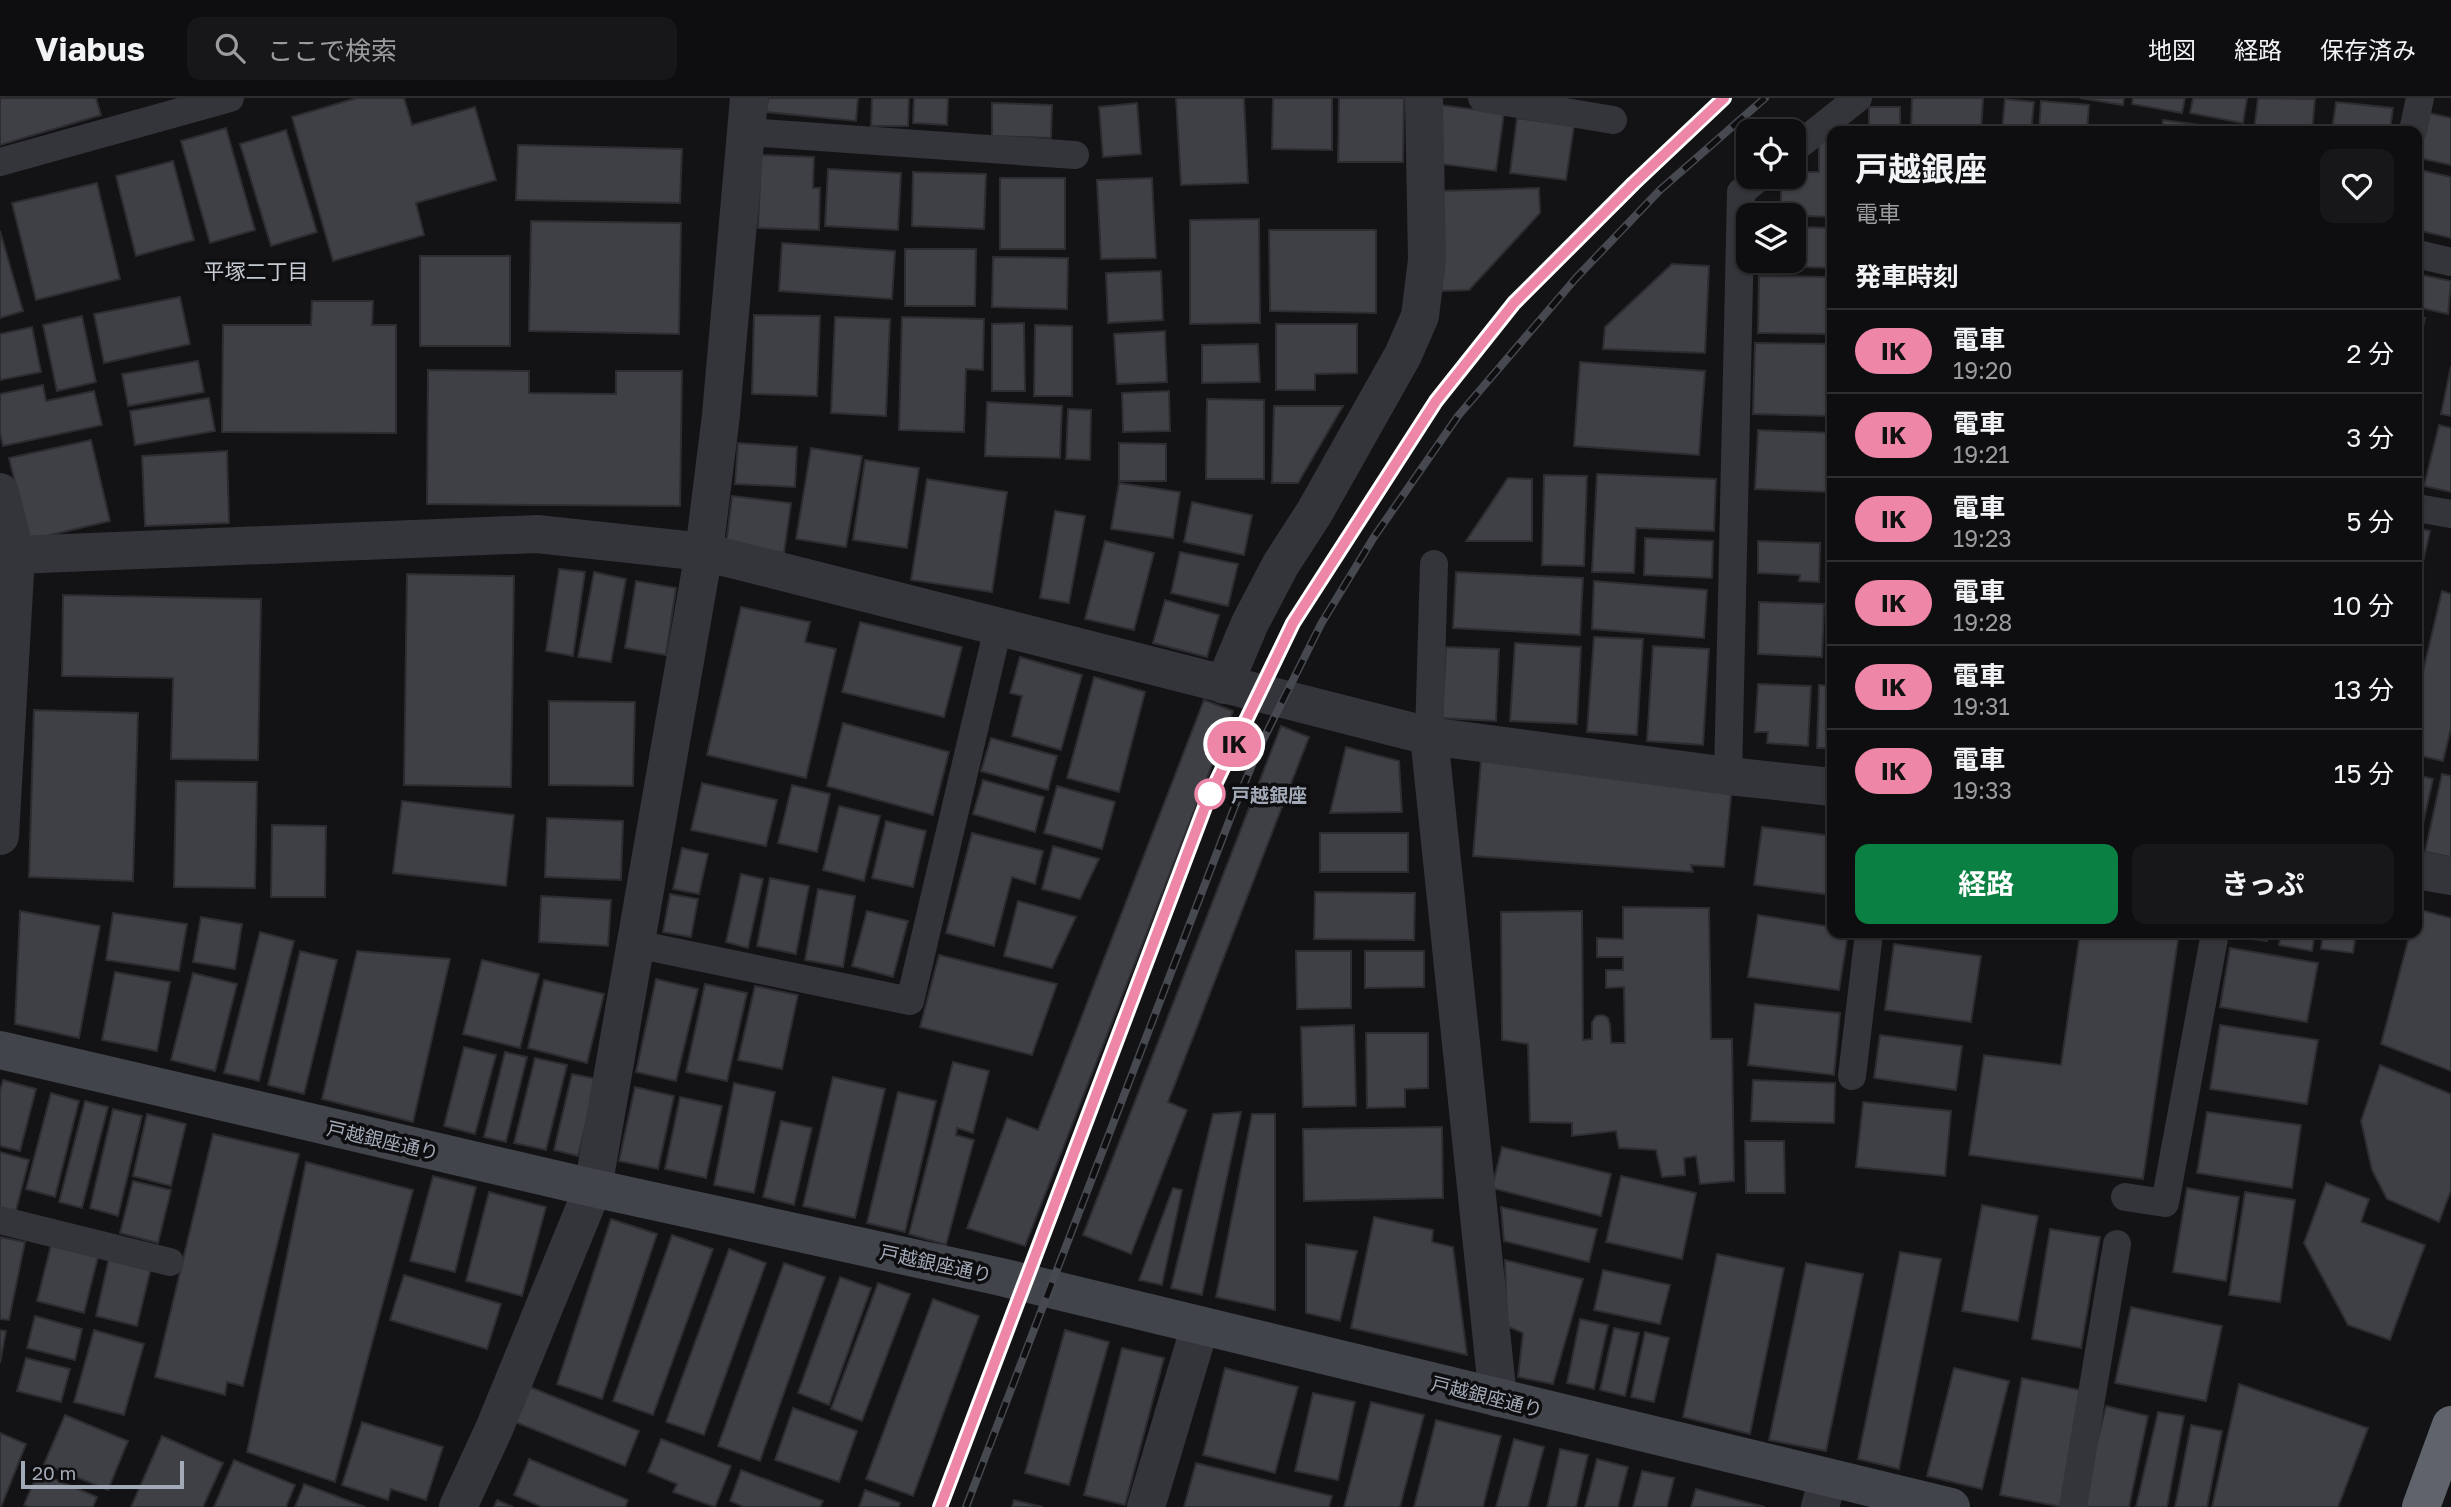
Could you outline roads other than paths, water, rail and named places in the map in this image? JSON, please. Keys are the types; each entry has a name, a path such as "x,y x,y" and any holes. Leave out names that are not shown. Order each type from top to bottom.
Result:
{"highway":[{"path":"2421,1507 2451,1425"}],"street":[{"path":"1224,685 1250,623 1280,564 1314,513 1403,355 1420,316 1427,260 1424,98"},
{"path":"458,1507 494,1429 593,1188 704,552 721,415 748,115"},
{"path":"0,492 16,555 0,836"},
{"path":"16,555 537,534 704,552 1429,736 1827,786"},
{"path":"1429,736 1498,1398"},
{"path":"2422,871 2451,876"},
{"name":"戸越銀座通り","path":"0,1050 593,1188 950,1265 1498,1398 1824,1492 1951,1507"},
{"path":"1146,1507 1200,1326"}],"lane":[{"path":"0,162 230,98"},
{"path":"1482,98 1613,120"},
{"path":"1806,139 1858,98"},
{"path":"2414,126 2420,98"},
{"path":"748,115 1075,155"},
{"path":"1728,776 1741,192 1745,189"},
{"path":"2422,255 2451,262"},
{"path":"2422,510 2451,514"},
{"path":"1429,736 1434,564"},
{"path":"636,944 910,1001 998,628"},
{"path":"1852,1076 1868,938"},
{"path":"2125,1198 2165,1203 2214,938"},
{"path":"0,1220 170,1262"},
{"path":"2073,1507 2117,1244"}],"railway":[{"path":"940,1507 1208,799 1293,623 1436,401 1514,303 1724,98"},
{"path":"966,1507 1233,811 1259,748 1321,624 1374,537 1458,416 1576,278 1660,190 1765,98"}],"train":[{"name":"IK","path":"940,1507 1208,799 1293,623 1436,401 1514,303 1724,98"}],"place":[{"name":"戸越銀座","path":"1210,794"}],"district":[{"name":"平塚二丁目","path":"256,271"}]}
